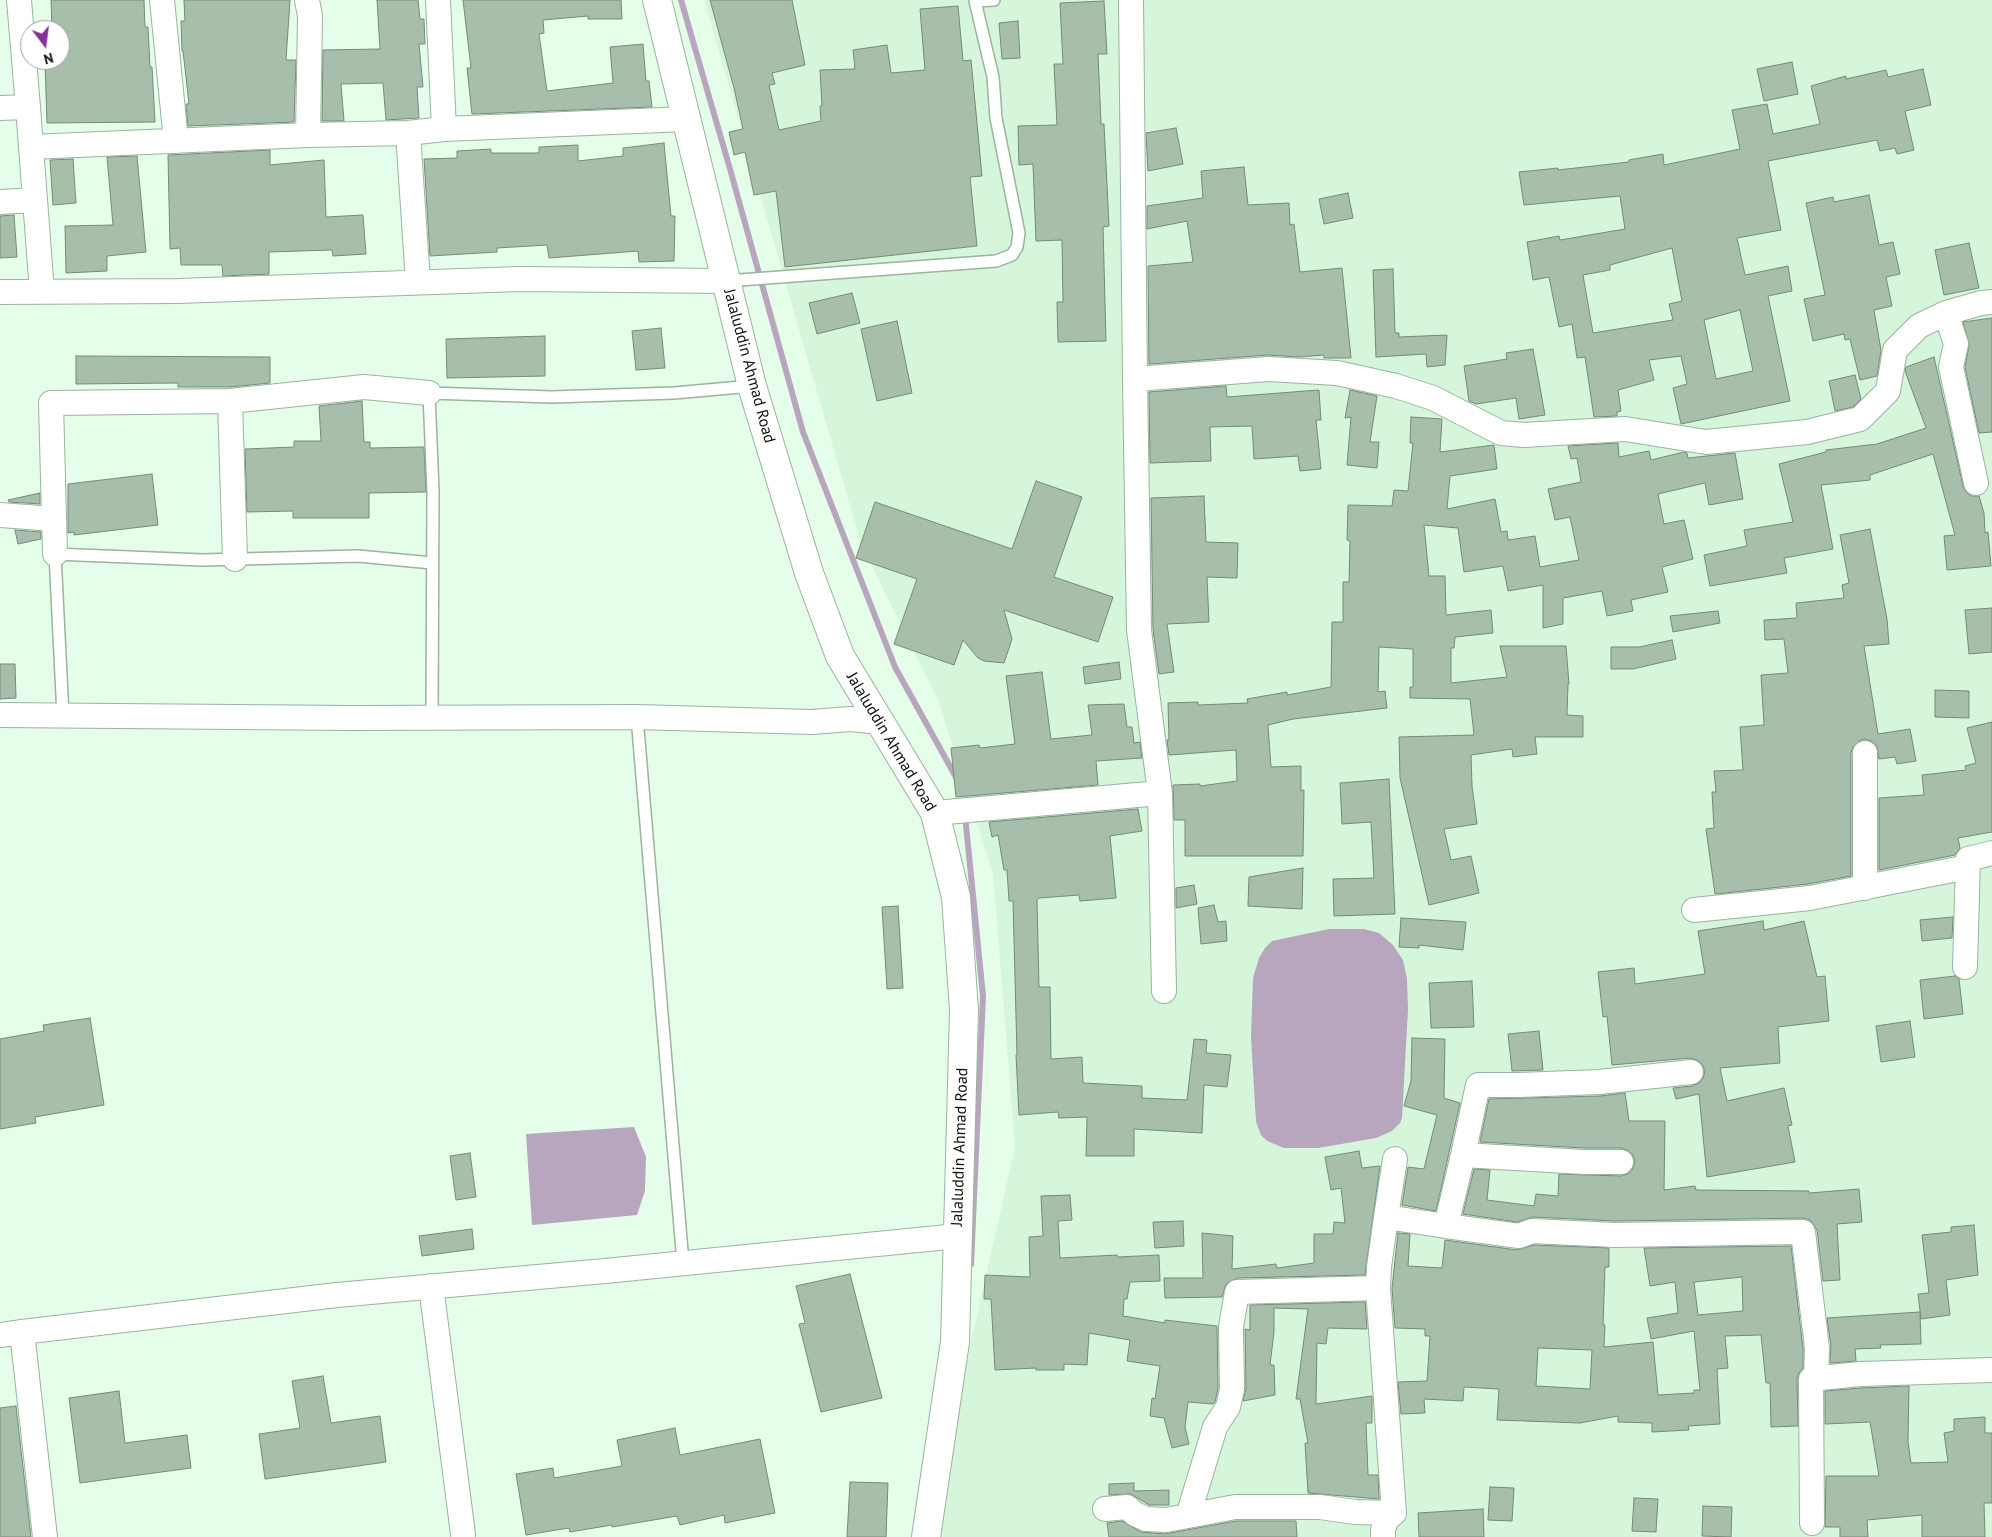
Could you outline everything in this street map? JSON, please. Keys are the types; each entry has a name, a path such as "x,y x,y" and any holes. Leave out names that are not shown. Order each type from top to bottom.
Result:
{"street":[{"path":"19,0 42,292"},
{"path":"162,0 176,141"},
{"path":"307,0 310,16 308,135"},
{"path":"438,0 444,128"},
{"name":"Jalaluddin Ahmad Road","path":"656,0 752,386 809,573 840,656 935,813 956,897 964,1010 955,1342 926,1537"},
{"path":"1131,0 1139,630 1160,793 1164,991"},
{"path":"0,108 28,107"},
{"path":"31,148 308,135 408,133 444,128 686,119"},
{"path":"408,133 418,282"},
{"path":"0,202 35,200"},
{"path":"0,292 178,291 519,279 726,280"},
{"path":"1135,379 1270,369 1337,374 1396,386 1433,398 1502,432 1524,435 1625,429 1706,442 1807,432 1860,419 1888,391 1895,350 1919,326 1946,313 1981,303 1992,302"},
{"path":"1946,313 1956,344 1950,367 1976,483"},
{"path":"55,554 51,403 230,401 364,387 429,393"},
{"path":"230,401 235,559"},
{"path":"0,515 54,519"},
{"path":"0,715 637,717 811,722 851,719 880,722"},
{"path":"1865,753 1865,888"},
{"path":"935,813 1160,793"},
{"path":"1965,968 1968,859 1992,853"},
{"path":"1694,910 1810,898 1968,867"},
{"path":"1446,1226 1478,1085 1519,1086 1599,1082 1691,1072"},
{"path":"1463,1155 1584,1162 1621,1162"},
{"path":"1394,1513 1378,1288 1379,1267 1395,1159"},
{"path":"1386,1217 1519,1236 1532,1231 1615,1235 1803,1232 1817,1348 1816,1379"},
{"path":"45,1537 11,1334 336,1295 958,1236"},
{"path":"431,1286 463,1534"},
{"path":"1188,1516 1215,1427 1228,1407 1232,1390 1231,1327 1237,1292 1378,1288"},
{"path":"1812,1524 1811,1379 1860,1374 1992,1370"},
{"path":"1105,1509 1127,1507 1135,1514 1146,1519 1166,1520 1235,1507 1320,1507 1355,1512 1394,1513"},
{"path":"1382,1537 1386,1520 1394,1513"}],"lane":[{"path":"726,280 996,261 1012,255 1017,247 1019,233 996,118 993,77 976,1 994,0"},
{"path":"432,717 433,491 429,393 552,397 674,393 752,386"},
{"path":"63,716 55,554 202,560 358,556 432,563"},
{"path":"637,717 684,1263"}],"shaded area":[{"path":"704,0 1992,0 1992,1537 927,1537 1015,1147 993,874 938,700 861,544"},
{"path":"1329,929 1364,929 1379,933 1393,945 1403,960 1407,978 1408,1010 1402,1118 1392,1131 1376,1138 1318,1148 1284,1148 1267,1141 1261,1135 1256,1122 1251,1037 1253,978 1259,958 1272,941"},
{"path":"634,1127 646,1157 645,1191 637,1215 532,1225 526,1134"}],"building":[{"path":"51,0 144,0 145,27 148,27 150,67 152,67 155,122 47,123 45,70 70,70 70,20 52,20"},
{"path":"184,0 290,0 286,60 296,60 294,122 188,126 186,104 189,104 182,51 181,21 185,21"},
{"path":"377,0 418,0 420,19 424,19 425,44 419,44 423,87 417,87 419,118 386,120 383,83 341,84 344,121 322,121 323,50 380,49"},
{"path":"463,0 621,0 622,19 588,19 588,16 543,20 544,33 539,34 547,91 613,83 610,47 643,44 646,81 649,81 652,107 472,114 467,68 471,68"},
{"path":"710,0 792,0 805,65 772,73 775,84 769,85 779,130 821,121 820,70 855,69 853,50 887,45 891,73 925,70 920,9 958,6 963,61 971,60 982,176 970,177 977,246 785,267 776,191 754,195 745,152 734,155 729,132 743,129"},
{"path":"1104,1 1107,54 1098,54 1101,124 1104,124 1109,226 1103,227 1106,341 1058,342 1057,302 1063,302 1062,240 1036,241 1033,164 1019,165 1018,126 1057,125 1054,64 1063,64 1060,3"},
{"path":"1018,21 1020,58 1002,59 999,23"},
{"path":"1792,62 1798,94 1764,101 1757,69"},
{"path":"1923,69 1931,105 1905,111 1914,150 1897,154 1895,148 1880,151 1877,140 1768,161 1781,230 1737,238 1745,275 1788,266 1792,291 1768,296 1790,401 1681,424 1673,388 1687,384 1681,356 1649,360 1654,380 1618,390 1621,411 1617,412 1617,416 1594,417 1585,357 1577,358 1572,324 1559,327 1549,277 1533,280 1527,242 1559,236 1560,240 1625,229 1620,196 1524,205 1519,172 1558,168 1558,170 1629,162 1629,160 1663,154 1664,165 1740,149 1732,110 1767,104 1773,134 1820,124 1811,86 1846,76 1846,79 1886,70 1888,77","holes":["1672,248 1682,301 1669,304 1673,320 1593,333 1583,275 1610,270 1610,265","1740,310 1753,371 1716,379 1704,320"]},
{"path":"1176,128 1183,164 1148,171 1146,133"},
{"path":"664,143 671,216 675,216 674,261 639,262 638,251 549,258 547,245 497,248 497,252 430,256 424,159 457,158 457,151 491,149 491,153 539,153 539,147 578,145 578,161 623,156 623,148"},
{"path":"270,150 270,165 324,160 326,217 363,215 366,254 333,256 332,250 269,252 269,274 223,276 222,265 181,265 180,248 170,249 168,155"},
{"path":"137,156 146,252 107,256 107,271 66,273 65,226 113,225 107,157"},
{"path":"73,159 76,203 53,205 50,160"},
{"path":"1244,167 1248,205 1289,203 1290,225 1294,224 1300,272 1342,268 1351,358 1324,358 1324,355 1299,357 1268,355 1149,364 1148,266 1193,262 1187,221 1147,229 1147,206 1203,198 1201,171"},
{"path":"1348,193 1353,218 1324,224 1319,199"},
{"path":"1869,195 1879,245 1893,242 1900,274 1886,277 1892,306 1874,310 1881,350 1877,376 1860,380 1850,339 1845,340 1844,334 1813,341 1804,299 1825,295 1806,203 1833,197 1834,202"},
{"path":"14,215 17,257 0,258 0,216"},
{"path":"1969,243 1979,288 1944,295 1935,250"},
{"path":"1393,269 1395,333 1399,333 1399,337 1447,335 1445,365 1427,367 1426,354 1376,357 1373,270"},
{"path":"852,293 860,323 817,334 809,303"},
{"path":"1992,318 1992,432 1979,433 1965,367 1969,346 1963,322"},
{"path":"897,321 912,393 877,401 861,329"},
{"path":"661,328 665,368 636,370 632,331"},
{"path":"545,336 545,376 447,378 446,339"},
{"path":"1533,349 1545,415 1519,419 1516,398 1476,404 1469,401 1464,366 1507,359 1506,353"},
{"path":"76,356 270,357 270,383 230,387 178,387 178,383 76,384"},
{"path":"1934,357 1963,486 1971,496 1979,496 1984,513 1985,533 1988,532 1991,566 1947,570 1944,536 1955,535 1933,454 1870,475 1870,480 1821,485 1833,549 1784,558 1787,573 1710,586 1704,555 1747,546 1744,530 1793,522 1779,464 1826,452 1826,450 1877,444 1926,428 1905,371 1906,367"},
{"path":"1855,375 1861,399 1853,407 1835,411 1829,381"},
{"path":"1226,386 1227,397 1319,390 1321,420 1316,420 1321,469 1300,471 1298,456 1254,459 1252,426 1210,427 1211,461 1150,463 1149,392"},
{"path":"1350,390 1377,396 1370,442 1379,442 1377,468 1347,465 1351,417 1345,418"},
{"path":"362,401 364,442 370,442 370,448 424,447 426,492 369,493 369,518 293,518 293,511 247,512 245,449 294,447 294,441 321,441 319,406"},
{"path":"1411,417 1442,419 1440,452 1494,445 1497,469 1450,476 1447,509 1495,499 1501,532 1507,531 1508,540 1535,536 1540,567 1579,560 1570,517 1555,520 1548,489 1581,482 1577,458 1571,459 1568,446 1618,443 1619,457 1649,451 1651,460 1684,452 1687,453 1688,458 1735,453 1743,499 1709,505 1705,483 1658,494 1664,524 1684,520 1693,559 1662,567 1668,592 1631,600 1633,611 1607,616 1602,591 1563,598 1563,624 1543,628 1543,585 1508,591 1503,566 1464,572 1458,528 1424,525 1429,576 1445,576 1446,615 1491,610 1493,633 1455,637 1454,648 1451,648 1451,683 1507,677 1500,646 1566,646 1569,684 1567,715 1583,716 1583,737 1535,737 1537,754 1513,757 1512,749 1471,755 1472,786 1477,824 1444,829 1451,860 1471,856 1479,893 1429,905 1400,778 1399,737 1474,735 1470,699 1410,698 1410,687 1413,687 1413,649 1379,647 1378,692 1385,691 1387,708 1293,719 1268,725 1271,767 1301,766 1301,791 1304,790 1303,856 1185,856 1185,820 1174,820 1173,785 1200,784 1200,786 1237,781 1236,750 1169,755 1167,740 1169,740 1168,703 1198,702 1198,705 1248,703 1247,699 1287,692 1287,695 1331,687 1332,622 1343,622 1343,582 1349,582 1350,541 1347,540 1348,505 1392,506 1394,490 1408,491 1413,443 1410,443"},
{"path":"152,474 158,525 74,535 74,532 68,533 68,484"},
{"path":"1036,481 1082,497 1054,577 1113,597 1098,642 1004,610 1012,639 1004,663 984,661 978,658 963,640 954,665 894,644 917,579 856,558 875,502 1012,549"},
{"path":"40,493 40,504 9,502 8,500"},
{"path":"1204,496 1206,542 1238,543 1237,578 1207,577 1209,622 1167,624 1174,672 1159,674 1153,629 1151,498"},
{"path":"1870,529 1887,619 1889,644 1864,646 1878,734 1910,729 1916,761 1897,764 1895,757 1879,759 1877,746 1865,739 1859,741 1853,747 1851,753 1851,876 1808,884 1715,894 1706,829 1714,828 1712,792 1716,792 1714,771 1743,770 1740,727 1764,725 1761,675 1788,673 1784,639 1765,640 1764,620 1797,618 1796,603 1844,598 1842,585 1849,583 1840,535"},
{"path":"15,530 41,532 41,539 18,544"},
{"path":"1992,608 1992,652 1969,654 1965,610"},
{"path":"1718,611 1720,623 1673,632 1670,616"},
{"path":"1672,640 1676,659 1633,669 1611,669 1611,647 1639,647"},
{"path":"1119,662 1121,679 1085,684 1083,667"},
{"path":"0,664 15,664 16,698 0,699"},
{"path":"1042,672 1051,739 1092,735 1088,705 1124,704 1127,727 1132,727 1134,743 1140,742 1142,758 1096,761 1098,785 956,797 951,748 979,745 980,748 1015,744 1006,676"},
{"path":"1935,690 1969,691 1969,718 1935,717"},
{"path":"1992,722 1992,832 1958,838 1960,848 1955,855 1879,870 1879,798 1924,795 1922,775 1966,770 1965,766 1976,763 1967,728"},
{"path":"1389,779 1395,914 1334,916 1333,879 1374,878 1371,822 1342,824 1340,783"},
{"path":"1138,809 1142,831 1110,836 1116,898 1080,901 1079,895 1039,898 1037,900 1039,987 1050,987 1051,1059 1082,1057 1083,1083 1142,1086 1142,1098 1187,1100 1194,1039 1207,1040 1206,1053 1231,1055 1227,1087 1204,1085 1202,1133 1134,1129 1134,1156 1086,1156 1087,1117 1059,1118 1058,1112 1019,1115 1013,901 1009,901 1007,870 1004,870 998,835 992,837 989,822"},
{"path":"1303,868 1302,909 1248,906 1249,877"},
{"path":"1194,885 1197,904 1176,908 1176,888"},
{"path":"1214,905 1218,922 1226,921 1227,941 1201,944 1198,908"},
{"path":"898,906 903,988 887,989 882,907"},
{"path":"1953,917 1952,938 1922,941 1920,920"},
{"path":"1401,918 1466,922 1463,950 1419,945 1419,948 1399,947"},
{"path":"1763,921 1764,930 1804,921 1817,977 1825,976 1829,1021 1778,1027 1780,1063 1720,1068 1727,1101 1784,1088 1792,1125 1788,1126 1795,1162 1707,1177 1699,1094 1676,1099 1673,1088 1692,1086 1699,1083 1705,1071 1702,1064 1690,1058 1612,1065 1607,1016 1603,1017 1598,972 1634,968 1635,984 1705,974 1698,931"},
{"path":"1955,976 1959,979 1963,1014 1924,1019 1920,980"},
{"path":"1472,981 1474,1027 1431,1028 1429,983"},
{"path":"90,1018 104,1105 35,1117 36,1123 0,1129 0,1039 44,1031 43,1025"},
{"path":"1910,1021 1915,1057 1881,1062 1876,1026"},
{"path":"1539,1031 1543,1070 1512,1071 1508,1034"},
{"path":"1412,1038 1445,1039 1444,1098 1460,1103 1436,1211 1402,1205 1408,1167 1424,1169 1437,1115 1404,1106 1411,1081"},
{"path":"1625,1093 1629,1121 1665,1121 1664,1190 1695,1186 1696,1190 1809,1191 1809,1193 1859,1189 1862,1222 1837,1224 1840,1280 1823,1281 1817,1230 1810,1220 1803,1218 1615,1221 1533,1217 1517,1222 1463,1214 1474,1169 1490,1170 1487,1200 1534,1206 1536,1194 1558,1196 1559,1174 1621,1176 1628,1174 1635,1162 1633,1155 1621,1148 1584,1148 1480,1142 1489,1099 1600,1096"},
{"path":"1359,1151 1362,1168 1380,1166 1365,1275 1237,1278 1226,1284 1222,1297 1165,1298 1164,1278 1203,1278 1202,1233 1233,1236 1232,1269 1276,1264 1277,1268 1314,1263 1314,1234 1333,1234 1334,1222 1345,1223 1341,1188 1331,1190 1325,1157"},
{"path":"470,1153 476,1197 456,1200 450,1156"},
{"path":"1070,1195 1072,1220 1058,1221 1060,1258 1159,1255 1160,1281 1130,1282 1127,1299 1124,1299 1123,1316 1165,1323 1165,1320 1217,1326 1218,1388 1215,1402 1213,1404 1188,1402 1185,1427 1189,1444 1172,1448 1164,1418 1150,1416 1152,1398 1155,1399 1160,1366 1127,1361 1130,1340 1089,1333 1087,1365 1064,1364 1064,1370 1036,1370 1036,1368 995,1370 991,1299 984,1299 985,1275 1030,1277 1029,1237 1043,1236 1041,1196"},
{"path":"1183,1221 1184,1246 1155,1248 1153,1222"},
{"path":"1974,1225 1978,1275 1946,1280 1950,1315 1921,1319 1918,1294 1929,1293 1922,1235 1951,1232 1951,1227"},
{"path":"472,1229 474,1249 422,1256 419,1236"},
{"path":"1398,1233 1410,1234 1408,1266 1442,1268 1445,1240 1517,1250 1534,1245 1609,1248 1609,1267 1605,1267 1604,1347 1653,1342 1658,1395 1694,1393 1694,1390 1700,1390 1694,1331 1651,1339 1647,1318 1678,1313 1675,1282 1650,1286 1644,1248 1791,1246 1803,1349 1803,1368 1797,1379 1798,1426 1771,1427 1770,1383 1766,1383 1761,1335 1725,1336 1728,1368 1717,1369 1720,1424 1688,1426 1689,1430 1652,1432 1652,1423 1618,1422 1618,1416 1580,1423 1497,1420 1499,1389 1464,1387 1463,1401 1424,1399 1425,1413 1401,1414 1398,1382 1427,1381 1430,1336 1425,1336 1425,1329 1395,1328 1392,1288","holes":["1742,1277 1743,1311 1698,1315 1694,1282","1538,1348 1592,1350 1590,1389 1536,1386"]},
{"path":"850,1274 882,1398 821,1412 799,1324 805,1323 796,1286"},
{"path":"1365,1302 1367,1329 1328,1328 1326,1344 1317,1343 1316,1404 1372,1396 1372,1423 1366,1423 1368,1475 1378,1475 1379,1499 1308,1493 1305,1443 1308,1443 1300,1399 1296,1399 1308,1309 1274,1308 1274,1332 1270,1365 1274,1365 1275,1395 1243,1401 1246,1389 1245,1329 1250,1330 1250,1305"},
{"path":"1920,1312 1921,1344 1880,1345 1881,1348 1855,1349 1856,1361 1830,1363 1831,1346 1827,1318"},
{"path":"323,1376 331,1423 380,1416 386,1462 265,1479 259,1434 300,1428 292,1381"},
{"path":"1909,1386 1908,1442 1911,1463 1948,1462 1944,1433 1954,1431 1954,1419 1985,1417 1985,1433 1992,1433 1992,1503 1984,1503 1985,1537 1922,1537 1922,1515 1867,1520 1868,1537 1840,1537 1840,1527 1825,1527 1826,1476 1879,1476 1870,1422 1825,1424 1825,1391"},
{"path":"119,1391 125,1443 187,1435 191,1468 80,1483 69,1398"},
{"path":"16,1406 31,1537 0,1537 0,1408"},
{"path":"675,1428 680,1455 760,1439 775,1513 725,1523 724,1515 680,1525 677,1516 612,1527 612,1525 570,1532 569,1528 526,1535 516,1474 553,1468 554,1478 622,1466 617,1440"},
{"path":"850,1482 888,1483 886,1537 847,1537"},
{"path":"1134,1483 1134,1491 1169,1490 1169,1505 1149,1505 1131,1494 1109,1495 1109,1484"},
{"path":"1490,1487 1514,1488 1512,1521 1488,1520"},
{"path":"1634,1498 1658,1499 1656,1532 1632,1531"},
{"path":"1703,1506 1732,1507 1731,1537 1702,1536"},
{"path":"1483,1509 1484,1537 1419,1537 1418,1513"},
{"path":"1122,1521 1141,1532 1165,1534 1236,1521 1296,1521 1297,1537 1109,1537 1107,1523"}],"waterway":[{"path":"681,0 803,432 895,667 957,779"},
{"path":"965,815 983,996 971,1264"}]}
